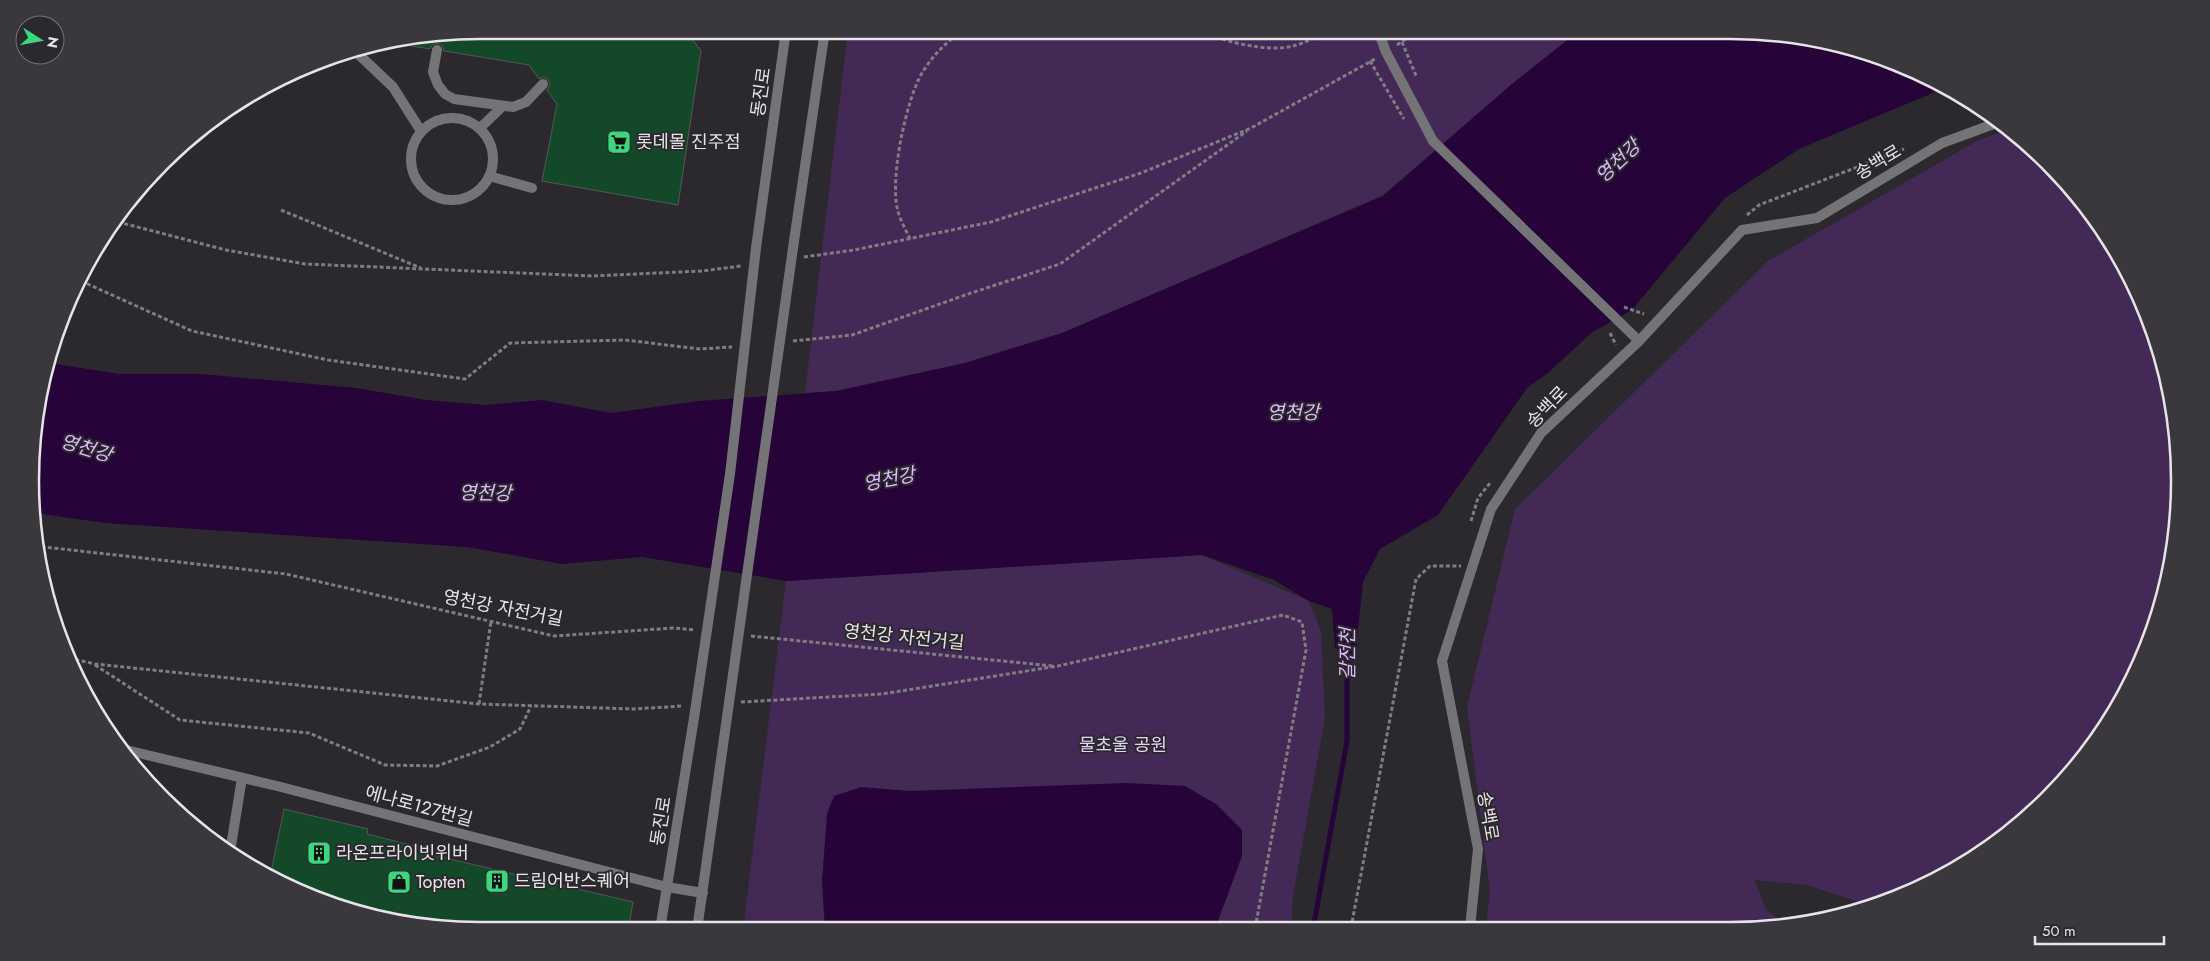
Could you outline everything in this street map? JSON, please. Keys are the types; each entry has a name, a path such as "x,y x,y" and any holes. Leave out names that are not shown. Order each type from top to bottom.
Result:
{"street":[{"name":"동진로","path":"661,922 730,474 756,248 785,39"},
{"path":"698,922 824,39"},
{"path":"1381,39 1386,52 1432,141 1639,341"},
{"path":"437,50 433,72 438,85 445,94 454,99 513,107 526,102 543,84"},
{"path":"360,56 393,87 421,131"},
{"path":"480,128 503,106"},
{"path":"444,118 457,118 469,121 480,128 488,138 493,151 493,164 489,176 482,187 471,196 457,200 443,199 430,194 420,184 413,171 411,157 414,143 421,131 432,123 444,118"},
{"name":"송백로","path":"1471,922 1478,849 1442,661 1471,566 1491,510 1542,433 1639,341 1742,230 1817,218 1942,143 1991,125"},
{"path":"489,176 532,188"},
{"name":"에나로127번길","path":"132,751 666,887 703,893"},
{"path":"231,845 242,778"}],"path":[{"path":"910,239 897,210 895,172 901,138 921,74 946,42 950,39"},
{"path":"1219,39 1256,46 1292,46 1309,39"},
{"path":"1370,62 1405,120"},
{"path":"785,342 852,336 971,292 1060,264 1251,128"},
{"path":"1744,217 1760,205 1906,148"},
{"path":"281,210 423,269"},
{"path":"85,283 192,331 328,360 465,379 510,343 625,340 700,350 738,346"},
{"name":"영천강 자전거길","path":"44,547 286,574 554,636 674,628 704,631"},
{"path":"1351,922 1416,579 1430,566 1471,566"},
{"path":"733,703 882,694 1058,666 1283,614 1302,622 1306,650 1256,922"},
{"path":"479,704 492,621"},
{"name":"영천강 자전거길","path":"743,635 1058,666"},
{"path":"76,660 95,664 479,704 634,709 684,706"},
{"path":"95,664 180,720 309,733 385,766 437,766 490,747 520,729 531,706"}],"green space":[{"path":"847,39 1569,39 1512,84 1383,195 1062,333 965,363 836,391 805,393"},
{"path":"2001,132 2021,148 2062,189 2097,235 2126,285 2138,311 2163,394 2170,452 2171,480 2170,509 2163,567 2138,650 2126,676 2097,726 2062,772 2021,813 1998,831 1975,848 1925,877 1871,899 1859,902 1807,885 1755,880 1766,910 1778,919 1730,922 1487,922 1490,892 1467,707 1515,509 1768,261 1977,141"},
{"name":"물초울 공원","path":"1202,555 1309,601 1321,631 1325,718 1293,896 1291,922 744,922 786,581"}],"water":[{"name":"영천강","path":"1569,39 1730,39 1787,43 1816,47 1844,54 1899,72 1937,91 1799,149 1725,198 1632,310 1591,333 1548,373 1527,388 1438,515 1380,549 1363,582 1355,657 1335,648 1332,609 1309,601 1274,580 1202,555 786,581 642,557 562,564 467,547 105,523 40,514 40,452 47,394 55,364 119,374 201,374 356,388 426,400 485,405 542,400 611,413 699,401 836,391 965,363 1062,333 1383,196 1512,84"},
{"path":"1127,783 1185,786 1216,804 1242,830 1242,856 1218,922 825,922 822,881 827,814 834,796 861,787 910,791"}],"building":[{"name":"롯데몰 진주점","path":"480,39 692,39 701,51 678,205 542,181 557,104 547,90 550,85 548,79 544,77 539,79 529,65 444,51 442,45 438,43 432,45 430,49 407,45"},
{"path":"284,809 368,829 367,834 438,852 437,856 633,902 630,922 452,921 394,914 366,907 311,889 272,869"}],"waterway":[{"name":"갈전천","path":"1314,922 1347,741 1347,647"}],"place":[{"name":"롯데몰 진주점","path":"619,142"},
{"name":"라온프라이빗위버","path":"319,853"},
{"name":"드림어반스퀘어","path":"497,881"},
{"name":"Topten","path":"399,882"}]}
